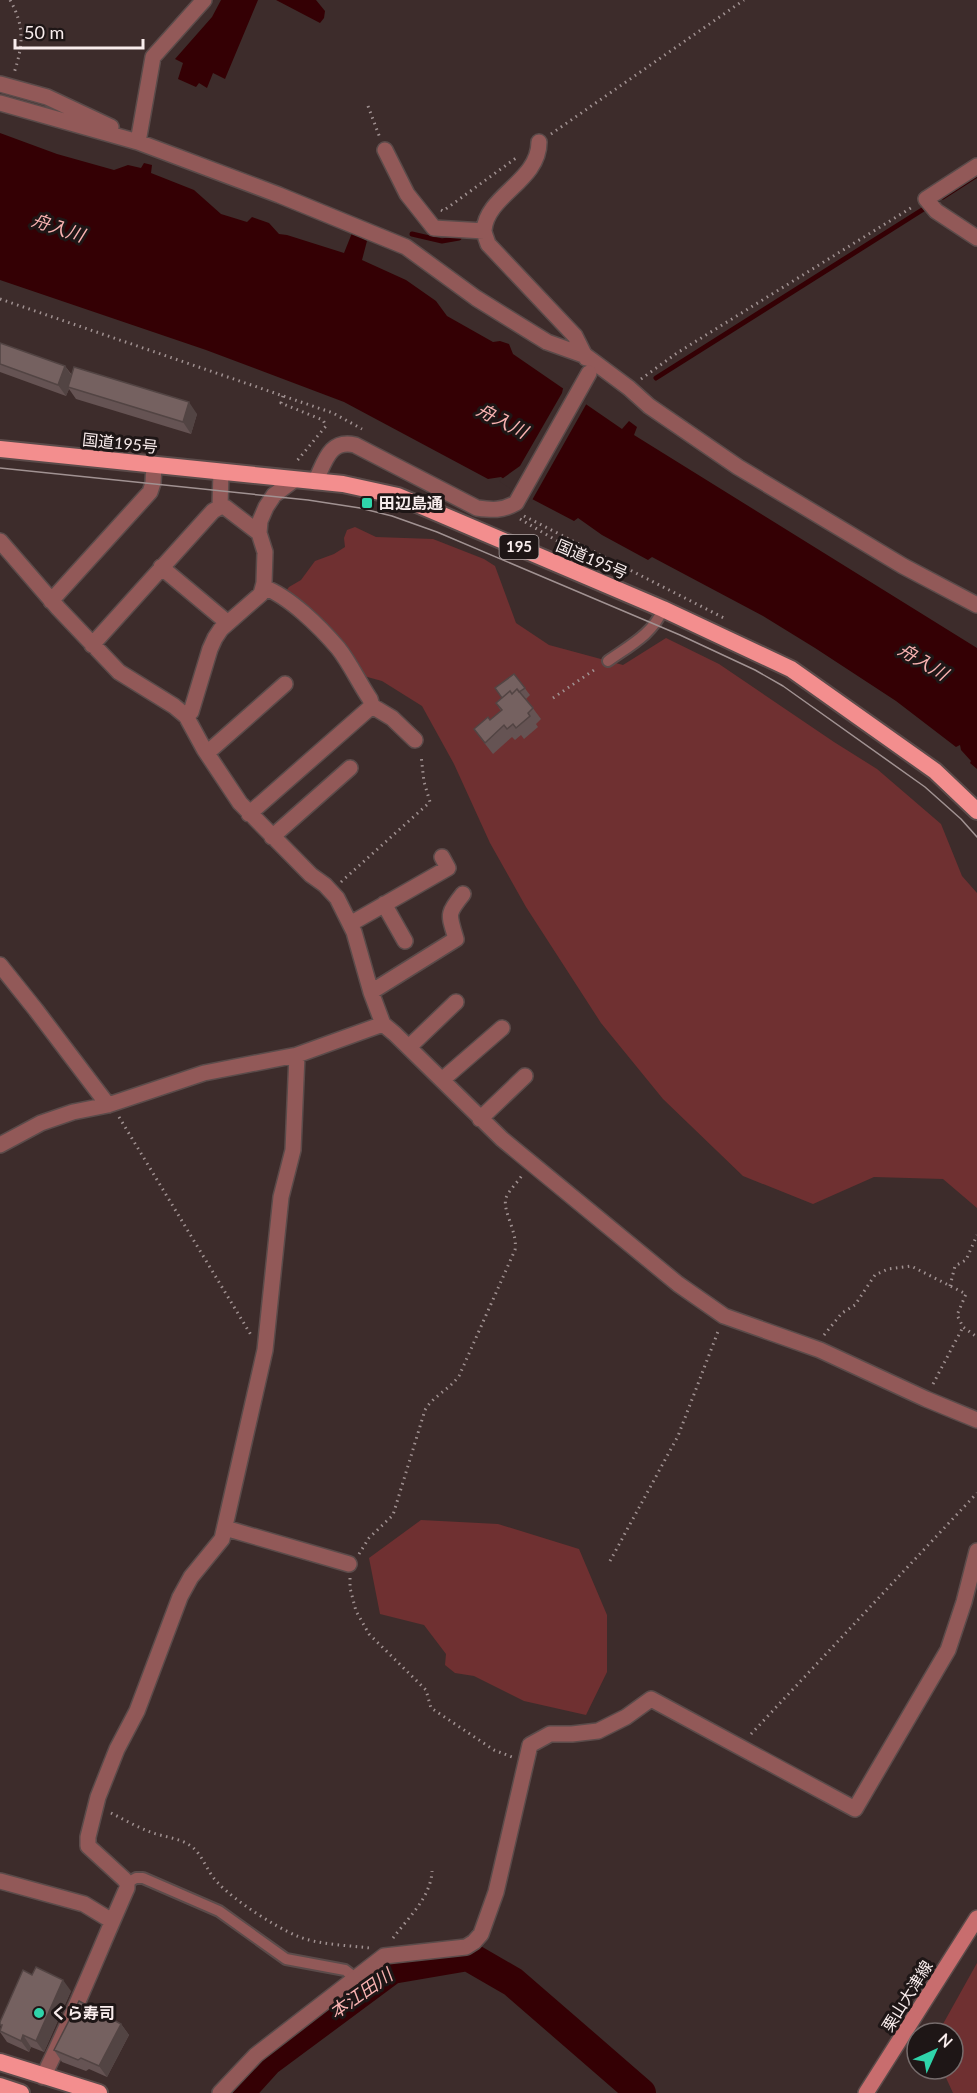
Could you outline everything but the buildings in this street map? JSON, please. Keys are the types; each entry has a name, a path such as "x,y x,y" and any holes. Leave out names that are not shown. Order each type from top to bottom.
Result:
{"highway":[{"name":"国道195号","path":"0,449 221,472 292,475 315,482 355,485 398,496 663,609 791,669 935,771 977,810"},
{"path":"0,2062 99,2093"},
{"path":"0,2086 21,2093"}],"main road":[{"name":"栗山大津線","path":"866,2093 977,1918"}],"street":[{"path":"138,142 153,57 204,0"},
{"path":"5,85 47,97 98,120 138,142"},
{"path":"0,104 138,142 279,195 406,247 476,298 547,342 586,356 649,406 738,467 903,566 977,605"},
{"path":"315,482 331,450 344,443 355,445 477,508 499,510 516,503 589,373 586,356 575,336 488,244 484,231 491,211 526,174 539,155 538,142"},
{"path":"385,150 407,194 434,228 484,231"},
{"path":"977,166 926,199 936,211 977,238"},
{"path":"51,601 150,492 154,465"},
{"path":"220,507 221,472"},
{"path":"186,716 192,712 210,649 221,629 257,599 263,587 265,552 259,533 260,521 274,495 292,475"},
{"path":"92,645 213,511 225,507 259,533"},
{"path":"0,542 51,601 119,672 186,716 207,753 249,814 311,875 331,891 345,910 383,1024 480,1119 678,1284 724,1316 813,1348 926,1400 977,1420"},
{"path":"161,567 228,623"},
{"path":"263,587 301,610 338,649 370,699 372,706 392,718 415,740"},
{"path":"207,753 285,684"},
{"path":"249,814 372,706"},
{"path":"272,837 350,768"},
{"path":"350,924 448,868 442,857"},
{"path":"371,992 456,939 449,914 463,894"},
{"path":"384,904 405,941"},
{"path":"0,965 108,1105"},
{"path":"409,1047 456,1002"},
{"path":"0,1144 41,1123 74,1112 108,1105 204,1073 297,1055 383,1024"},
{"path":"442,1080 502,1028"},
{"path":"43,2077 66,2031 128,1888 127,1883 88,1846 96,1805 117,1749 137,1711 180,1597 191,1576 222,1539 225,1528 265,1348 281,1197 292,1150 297,1055"},
{"path":"480,1119 525,1076"},
{"path":"225,1528 349,1564"},
{"path":"220,2093 256,2055 384,1956 466,1947 474,1942 481,1934 496,1892 530,1745 550,1734 598,1731 626,1717 651,1699 855,1809 948,1650 964,1602 977,1551"},
{"path":"0,1881 84,1904 112,1921"}],"lane":[{"path":"608,661 640,639 655,625 663,609"},
{"path":"127,1883 136,1878 143,1878 219,1911 286,1959 345,1970 357,1978"}],"path":[{"path":"5,85 20,56 22,30 10,0"},
{"path":"434,207 443,211 538,142 744,0"},
{"path":"368,106 385,150"},
{"path":"628,388 677,353 926,199"},
{"path":"0,299 333,413 364,430"},
{"path":"283,396 281,403 323,420 326,426 292,475"},
{"path":"553,698 608,661"},
{"path":"331,891 430,802 424,782 420,751 415,740"},
{"path":"108,1105 120,1119 244,1324 258,1344 265,1348"},
{"path":"526,1763 494,1750 431,1708 426,1690 369,1634 360,1619 350,1588 349,1564 369,1538 393,1515 424,1410 429,1403 452,1387 467,1360 515,1250 515,1233 507,1213 506,1198 530,1163"},
{"path":"950,1286 955,1266 966,1260 977,1235"},
{"path":"813,1348 842,1313 855,1305 875,1275 888,1269 911,1266 966,1294 957,1315 963,1327 977,1337"},
{"path":"610,1561 678,1436 724,1316"},
{"path":"926,1400 963,1327"},
{"path":"739,1747 977,1493"},
{"path":"96,1805 148,1831 190,1845 217,1882 226,1890 259,1914 298,1936 317,1941 371,1948 384,1956 390,1942 424,1897 431,1884 432,1871"}],"shaded area":[{"path":"355,527 376,537 433,539 484,559 495,566 516,623 549,645 623,665 666,638 719,664 877,769 941,824 962,876 977,893 977,1208 943,1179 874,1177 813,1204 743,1176 663,1099 601,1023 526,907 490,843 454,764 422,706 382,681 360,675 286,591 301,580 315,561 345,547 344,538 347,530"},
{"path":"421,1520 498,1524 579,1549 607,1615 607,1672 586,1715 524,1701 474,1676 455,1673 445,1665 446,1654 424,1625 380,1614 369,1558"},
{"path":"977,1963 977,2093 953,2093 948,2081 965,2081 965,2021 945,2021"}],"water":[{"path":"221,0 258,0 225,79 213,73 207,88 199,83 196,87 178,79 183,63 175,59 212,17"},
{"path":"276,0 316,0 325,11 324,18 320,23"},
{"name":"舟入川","path":"0,133 57,154 114,170 128,165 141,168 144,163 152,165 151,173 194,190 221,214 247,222 252,217 269,223 279,234 344,253 352,233 367,241 362,260 406,280 436,301 447,316 493,342 500,341 509,344 513,354 622,429 629,421 637,427 634,435 977,648 977,769 970,763 971,761 961,750 960,745 956,747 896,701 763,616 652,557 648,560 602,535 578,518 574,521 532,499 501,477 488,479 344,402 206,350 0,280"}],"pier":[{"path":"564,384 588,401 531,502 499,481 520,466 562,393"}],"waterway":[{"path":"943,197 977,175"},
{"path":"656,378 930,205"},
{"path":"412,234 442,241 459,238"},
{"name":"本江田川","path":"239,2093 268,2061 392,1969 468,1956 513,1982 641,2093"}],"tram line":[{"path":"0,468 308,500 360,508 392,516 437,532 680,635 755,670 783,686 925,787 961,819 977,837"}],"place":[{"name":"田辺島通","path":"367,503"},
{"name":"くら寿司","path":"39,2013"}]}
